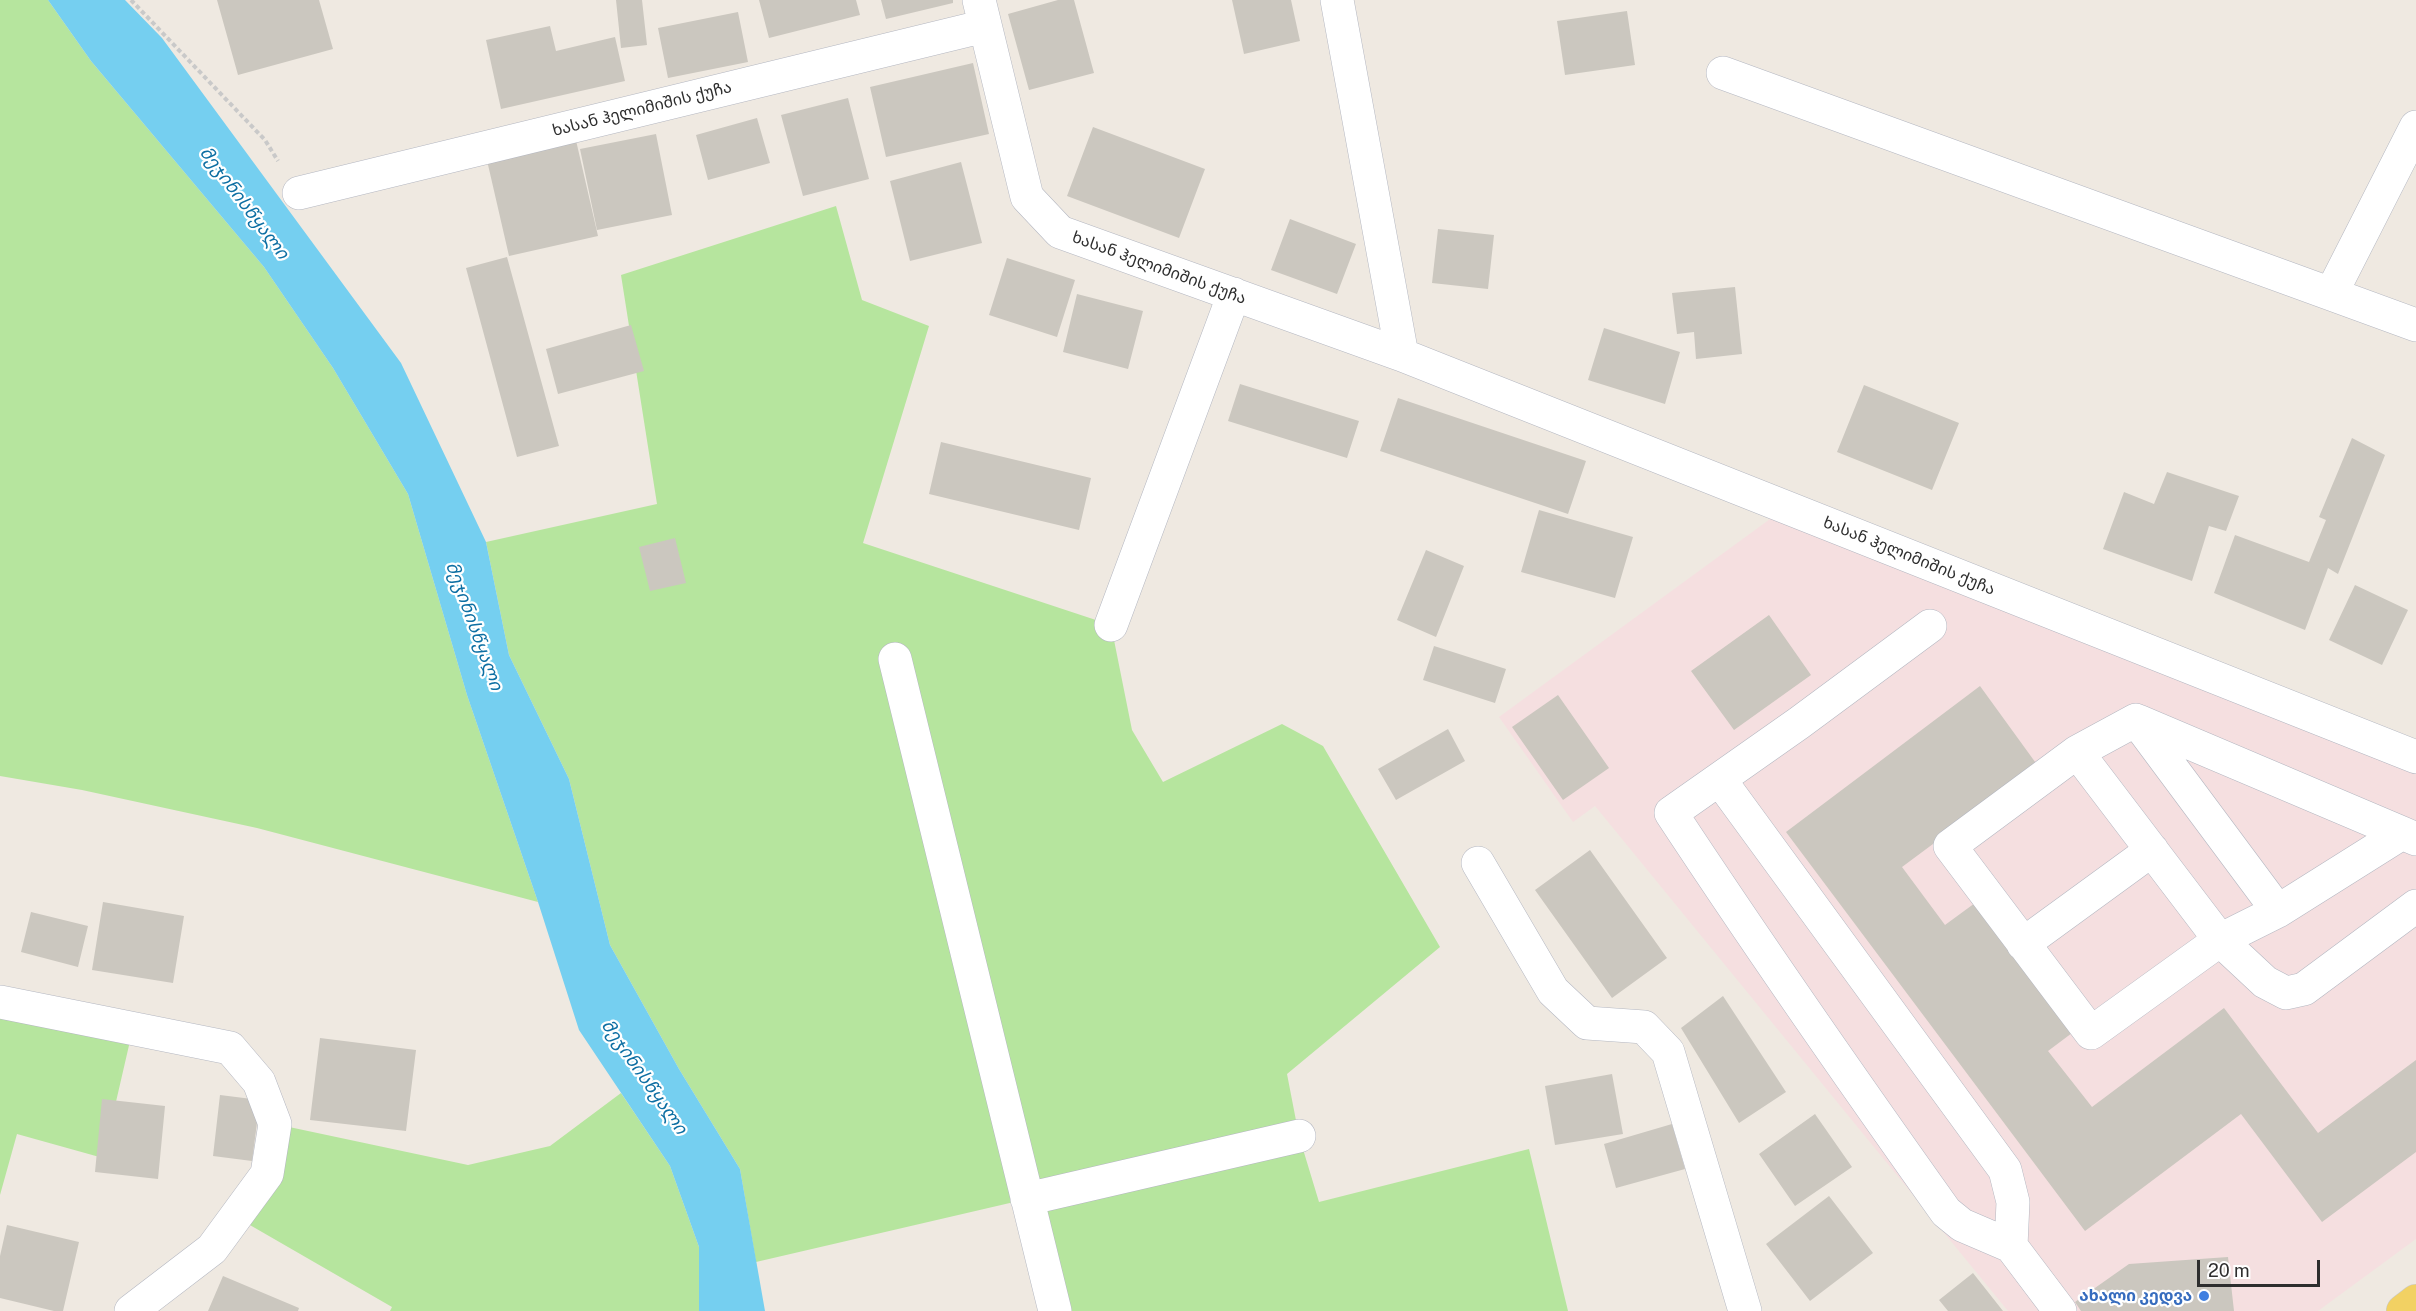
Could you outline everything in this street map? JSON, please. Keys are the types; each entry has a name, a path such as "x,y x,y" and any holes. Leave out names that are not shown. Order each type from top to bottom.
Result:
{"main road":[{"path":"2403,1311 2416,1301"}],"street":[{"path":"1336,0 1402,355"},
{"name":"ხასან ჰელიმიშის ქუჩა","path":"299,193 982,13 1027,197 1060,232 1402,355 2416,757"},
{"path":"1723,73 2416,325"},
{"path":"2331,294 2416,127"},
{"path":"1111,625 1234,294"},
{"path":"1930,626 1720,780 1671,813 1805,1013 1946,1212 1962,1225 2011,1246 2060,1311"},
{"path":"895,659 1055,1311"},
{"path":"2136,720 2077,752 1950,846 2091,1034 2220,940 2278,911 2409,836"},
{"path":"2136,720 2409,836"},
{"path":"2136,720 2278,911"},
{"path":"2077,752 2220,940 2265,982 2286,993 2304,989 2416,906"},
{"path":"1720,780 2005,1170 2013,1202 2011,1246"},
{"path":"2023,944 2152,850"},
{"path":"1478,863 1553,991 1587,1023 1644,1027 1668,1052 1745,1311"},
{"path":"0,1002 230,1047 259,1082 275,1124 267,1174 212,1249 131,1311"},
{"path":"1028,1199 1299,1136"}],"path":[{"path":"131,0 265,140 299,193"}],"shaded area":[{"path":"1781,511 2416,764 2416,1239 2318,1311 2008,1311 1595,806 1573,822 1499,717"}],"green space":[{"path":"0,0 48,0 91,61 264,267 333,368 408,494 467,695 538,902 257,828 82,790 0,776"},
{"path":"836,206 862,300 929,326 863,543 1111,625 1132,730 1163,782 1282,724 1323,746 1440,947 1287,1074 1299,1136 1319,1202 1529,1149 1568,1311 1055,1311 1027,1199 756,1262 740,1169 679,1069 610,945 569,779 509,655 486,542 657,504 621,275"},
{"path":"0,1002 133,1028 103,1158 17,1134 0,1195"},
{"path":"621,1093 670,1166 699,1247 699,1311 390,1311 392,1307 236,1217 275,1124 468,1165 550,1146"}],"water":[{"name":"მეჯინისწყალი","path":"48,0 125,0 162,38 401,363 486,542 509,655 569,779 610,945 679,1069 740,1169 765,1311 699,1311 699,1247 670,1166 579,1030 467,695 408,494 333,368 264,267 91,61"}],"building":[{"path":"217,0 319,0 333,49 238,75"},
{"path":"616,0 642,0 647,45 621,48"},
{"path":"759,0 856,0 860,15 769,38"},
{"path":"881,0 953,0 953,3 886,19"},
{"path":"1058,0 1074,0 1094,73 1029,90 1008,14"},
{"path":"1232,0 1291,0 1300,41 1244,54"},
{"path":"1627,11 1635,65 1565,75 1557,21"},
{"path":"738,12 748,62 668,78 658,28"},
{"path":"550,26 556,51 615,37 625,81 501,109 486,40"},
{"path":"973,63 989,134 886,157 870,87"},
{"path":"848,98 869,179 803,196 781,115"},
{"path":"757,118 770,163 708,180 696,135"},
{"path":"1093,127 1205,169 1179,238 1067,196"},
{"path":"656,134 672,215 597,230 580,149"},
{"path":"575,136 598,236 509,256 486,156"},
{"path":"961,162 982,243 910,261 890,181"},
{"path":"1290,219 1356,244 1337,294 1271,270"},
{"path":"1438,229 1494,235 1488,289 1432,283"},
{"path":"507,257 559,446 517,457 466,268"},
{"path":"1007,258 1075,280 1057,337 989,315"},
{"path":"1735,287 1742,354 1696,359 1694,332 1677,334 1672,293"},
{"path":"1077,294 1143,311 1128,369 1063,352"},
{"path":"631,325 644,371 558,394 546,349"},
{"path":"1604,328 1680,352 1665,404 1588,380"},
{"path":"1240,384 1359,421 1347,458 1228,421"},
{"path":"1864,385 1959,423 1932,490 1837,452"},
{"path":"1398,398 1586,461 1568,514 1380,451"},
{"path":"2352,438 2385,455 2338,574 2328,568 2305,630 2214,593 2235,535 2309,562 2326,520 2319,517"},
{"path":"941,442 1091,478 1079,530 929,494"},
{"path":"2167,472 2239,496 2226,531 2209,526 2192,581 2103,549 2124,492 2154,504"},
{"path":"1539,510 1633,537 1615,598 1521,572"},
{"path":"675,538 686,583 650,591 639,547"},
{"path":"1426,550 1464,566 1436,637 1397,620"},
{"path":"2355,585 2408,610 2382,665 2329,640"},
{"path":"1769,615 1811,675 1734,730 1691,671"},
{"path":"1434,646 1506,669 1495,703 1423,680"},
{"path":"1980,686 2038,766 1902,867 1945,925 1975,903 2072,1033 2048,1051 2092,1107 2224,1008 2318,1133 2416,1060 2416,1152 2322,1222 2241,1114 2085,1231 1786,832"},
{"path":"1558,695 1609,768 1563,800 1512,727"},
{"path":"1448,729 1465,761 1396,800 1378,769"},
{"path":"1590,850 1667,958 1612,998 1535,890"},
{"path":"103,902 184,916 173,983 92,970"},
{"path":"31,912 88,926 78,967 21,952"},
{"path":"1723,996 1786,1092 1739,1123 1681,1028"},
{"path":"320,1038 416,1050 406,1131 310,1120"},
{"path":"1612,1074 1623,1134 1555,1145 1545,1086"},
{"path":"220,1095 260,1100 252,1161 213,1156"},
{"path":"102,1099 165,1106 158,1179 95,1172"},
{"path":"1815,1114 1852,1167 1795,1206 1759,1154"},
{"path":"1672,1124 1685,1169 1616,1188 1604,1144"},
{"path":"1829,1196 1873,1253 1810,1301 1766,1244"},
{"path":"7,1225 79,1242 63,1311 54,1311 0,1298 0,1256"},
{"path":"2228,1257 2234,1311 2081,1311 2075,1302 2129,1264"},
{"path":"1973,1273 2003,1311 1948,1311 1939,1300"},
{"path":"223,1276 299,1308 298,1311 208,1311"}],"place":[{"name":"ახალი კედვა","path":"2204,1296"}]}
